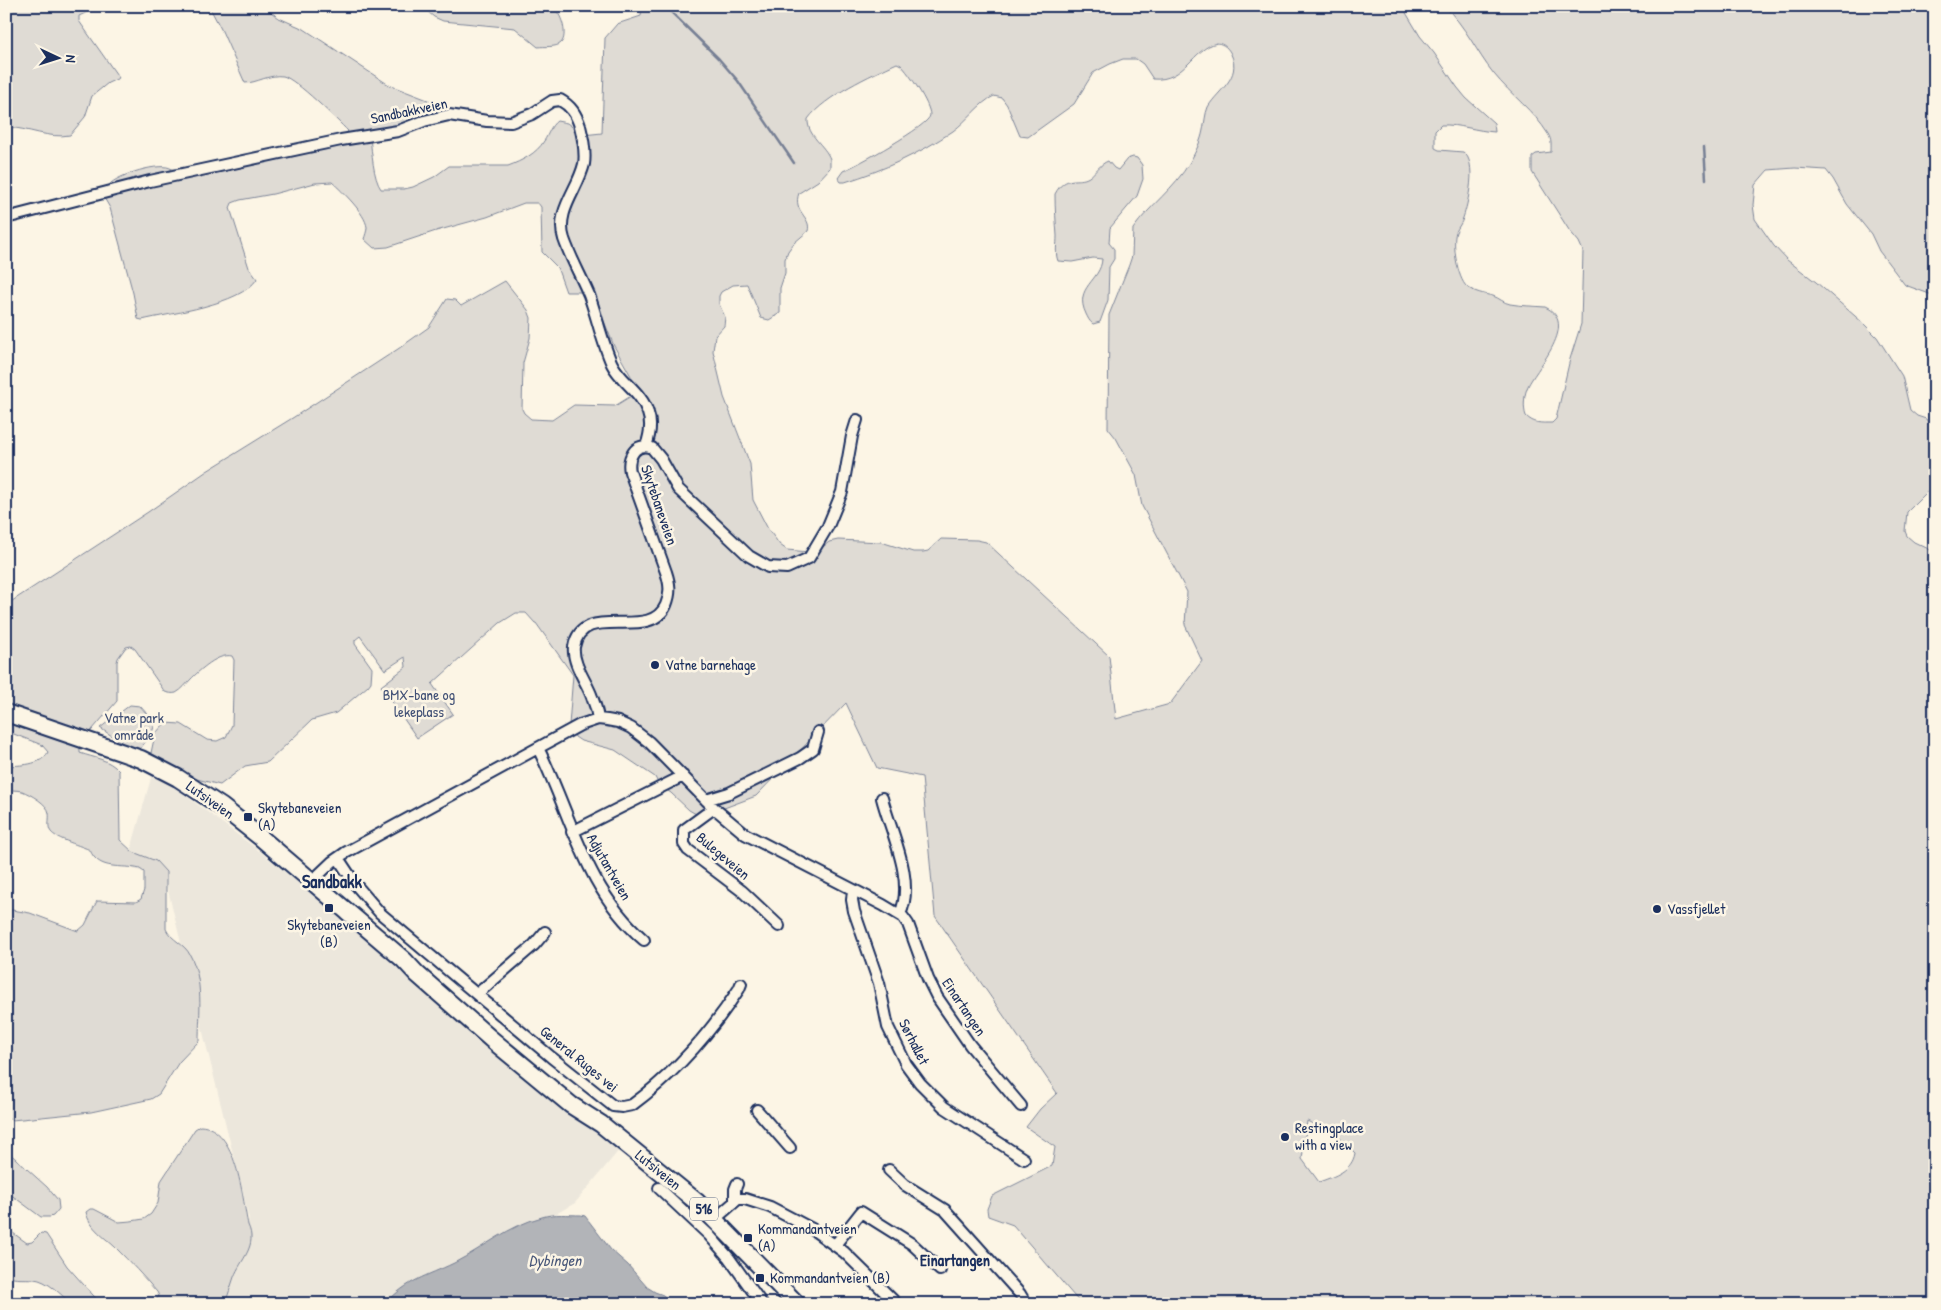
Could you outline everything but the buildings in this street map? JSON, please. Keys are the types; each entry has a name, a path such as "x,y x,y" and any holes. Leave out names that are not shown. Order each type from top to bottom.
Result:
{"main road":[{"name":"Lutsiveien","path":"6,713 141,759 178,778 228,812 404,960 421,969 475,1011 556,1079 601,1124 697,1202 797,1304"}],"street":[{"name":"Sandbakkveien","path":"6,218 160,179 341,140 398,131 424,120 449,115 487,122 511,122 532,114 552,101 560,100 572,109 577,119 582,132 585,154 581,175 564,211 562,223 563,236 590,297 612,364 641,398 648,413 650,427 646,446"},
{"name":"Skytebaneveien","path":"598,719 592,696 575,656 574,648 577,637 586,627 594,624 653,619 664,608 669,594 666,572 629,467 632,453 638,448 646,446 652,448 658,454 678,489 750,556 768,567 787,568 809,558 828,526 842,492 852,436 857,420"},
{"path":"311,882 338,858 580,725 598,719 618,722 637,732 714,808 745,834 900,914 904,901 902,872 896,844 882,798"},
{"path":"706,800 737,790 800,758 813,749 818,732"},
{"path":"538,748 548,768 572,832"},
{"name":"Adjutantveien","path":"644,940 624,922 613,906 583,855 572,832 683,776"},
{"name":"Bulegeveien","path":"714,808 684,830 684,844 688,850 742,891 779,926"},
{"name":"General Ruges vei","path":"338,858 356,885 376,909 607,1103 613,1106 632,1105 642,1098 687,1054 718,1019 739,989 740,984"},
{"name":"Sørhallet","path":"853,890 854,911 879,983 888,1027 906,1064 920,1083 944,1107 1024,1160"},
{"name":"Einartangen","path":"900,914 908,924 937,997 970,1045 1021,1106"},
{"path":"477,994 534,946 545,932"},
{"path":"757,1110 790,1148"},
{"path":"889,1170 905,1185 945,1210 1026,1304"},
{"path":"735,1200 737,1184"},
{"path":"660,1188 729,1258 762,1304"},
{"path":"715,1219 735,1200 744,1199 770,1207 812,1229 835,1246 859,1265 897,1304"},
{"path":"835,1246 861,1212 905,1238 940,1270"}],"shaded area":[{"path":"153,771 258,850 514,1059 620,1149 575,1203 398,1304 214,1304 249,1219 165,878 126,867"}],"green space":[{"path":"6,6 100,6 79,16 79,21 119,78 108,83 92,96 85,117 70,135 54,136 6,127"},
{"name":"BMX-bane og lekeplass","path":"209,6 263,6 279,18 304,29 389,85 446,105 441,111 433,115 370,138 375,172 381,189 404,189 434,177 449,166 508,166 519,162 541,145 557,121 567,123 583,135 602,133 605,38 617,24 641,16 642,6 1402,6 1420,36 1457,87 1466,98 1494,123 1495,132 1448,125 1441,125 1435,131 1435,148 1463,152 1468,157 1470,164 1471,173 1467,203 1455,237 1456,260 1463,283 1470,289 1493,296 1510,304 1545,307 1555,314 1558,323 1557,334 1547,357 1528,386 1524,405 1526,416 1529,419 1552,423 1556,419 1570,359 1581,324 1583,251 1579,242 1569,230 1532,172 1532,157 1536,154 1551,152 1549,136 1536,118 1494,74 1459,22 1444,6 1935,6 1935,296 1905,285 1879,251 1871,234 1847,204 1826,170 1795,168 1768,170 1755,185 1753,205 1755,219 1774,246 1787,260 1816,282 1877,337 1902,376 1910,410 1917,416 1926,419 1935,433 1935,484 1907,512 1905,531 1907,536 1914,542 1935,552 1935,1304 1081,1304 1013,1225 988,1216 987,1209 992,1196 1052,1166 1055,1147 1026,1127 1040,1109 1057,1093 935,916 922,777 877,768 846,703 756,796 703,816 696,814 659,785 655,777 615,750 581,741 575,737 569,725 573,675 536,623 526,613 516,613 500,623 432,684 453,714 417,738 381,686 406,667 405,657 385,670 360,636 355,640 355,644 372,668 371,682 368,686 336,713 312,720 268,762 245,766 220,785 193,778 151,753 155,734 165,723 181,724 207,740 217,741 226,737 232,725 234,660 232,656 221,657 210,663 180,690 172,693 165,692 135,649 131,646 126,647 117,662 117,701 80,744 80,753 106,761 119,771 120,840 133,852 156,861 166,872 166,929 188,951 197,975 200,997 199,1041 179,1062 159,1094 151,1099 91,1112 12,1120 6,1118 6,909 30,913 78,931 85,925 97,901 136,902 141,899 144,890 144,872 140,869 112,866 99,862 90,850 58,837 51,832 49,813 42,803 22,791 6,790 6,766 35,762 45,757 48,752 42,745 6,731 6,605 207,471 398,349 429,327 447,299 455,300 461,306 505,281 528,310 531,318 530,338 523,363 522,409 531,419 552,420 574,405 615,406 631,396 633,392 631,376 614,346 604,321 585,292 566,292 557,267 542,252 541,207 538,203 524,203 487,217 388,247 374,248 364,239 367,227 362,215 332,182 315,183 240,200 232,203 230,208 249,268 257,279 248,288 221,302 187,311 142,320 138,319 133,293 110,208 103,196 109,185 121,177 140,170 159,167 193,169 345,134 348,131 316,100 297,84 283,76 268,77 245,83","holes":["1217,43 1226,47 1231,54 1234,62 1231,77 1208,107 1201,138 1184,172 1133,229 1132,256 1109,315 1108,428 1116,438 1136,475 1142,506 1187,592 1185,625 1202,661 1170,704 1116,719 1109,656 986,542 941,539 928,551 923,552 913,552 881,542 838,540 829,542 818,551 809,552 787,550 780,545 768,529 753,500 750,464 724,397 713,351 715,336 724,326 725,317 719,304 719,296 721,292 733,285 747,284 761,318 769,320 780,313 780,288 785,273 785,259 794,243 808,231 807,222 798,205 799,193 818,181 830,168 828,154 810,130 808,119 825,102 862,80 897,63 901,65 923,96 930,115 927,120 906,136 843,171 838,178 841,182 887,167 927,147 953,131 983,103 994,96 1002,98 1007,105 1020,136 1028,137 1074,104 1093,73 1110,64 1123,59 1136,59 1143,64 1153,79 1164,79 1181,70 1201,51","1307,1121 1339,1137 1355,1153 1347,1169 1319,1182 1302,1159"]},
{"path":"421,6 544,6 554,9 560,16 564,36 559,45 538,47 515,28 443,21 434,17"},
{"path":"1137,158 1142,165 1143,179 1137,196 1110,228 1109,243 1114,249 1114,259 1109,267 1108,300 1100,322 1093,324 1086,314 1083,297 1100,267 1102,259 1093,258 1072,262 1058,261 1056,252 1055,194 1063,183 1085,179 1108,161 1118,170 1127,159"},
{"name":"Vatne park område","path":"130,705 140,706 155,723 152,733 140,749 124,744 100,728"},
{"path":"200,1126 212,1129 222,1138 230,1150 236,1165 251,1233 250,1246 237,1270 225,1304 153,1304 159,1296 157,1292 121,1253 94,1228 86,1212 94,1209 119,1222 144,1219 151,1214 158,1203 161,1181 195,1129"},
{"path":"6,1150 47,1187 58,1200 59,1209 53,1216 41,1217 6,1191"},
{"path":"6,1228 27,1243 32,1242 41,1233 46,1234 67,1266 101,1304 71,1304 54,1288 44,1282 6,1276"}],"water":[{"name":"Dybingen","path":"547,1216 585,1216 611,1250 628,1265 647,1287 663,1295 674,1304 385,1304 410,1284 454,1263 518,1226"}],"waterway":[{"path":"665,6 719,59 738,81 794,163"},
{"path":"1704,147 1706,179"}],"place":[{"name":"Vatne barnehage","path":"655,665"},
{"name":"Skytebaneveien (A)","path":"248,817"},
{"name":"Skytebaneveien (B)","path":"329,908"},
{"name":"Vassfjellet","path":"1657,909"},
{"name":"Restingplace with a view","path":"1285,1137"},
{"name":"Kommandantveien (A)","path":"748,1238"},
{"name":"Kommandantveien (B)","path":"760,1278"}],"district":[{"name":"Sandbakk","path":"332,882"},
{"name":"Einartangen","path":"955,1260"}]}
